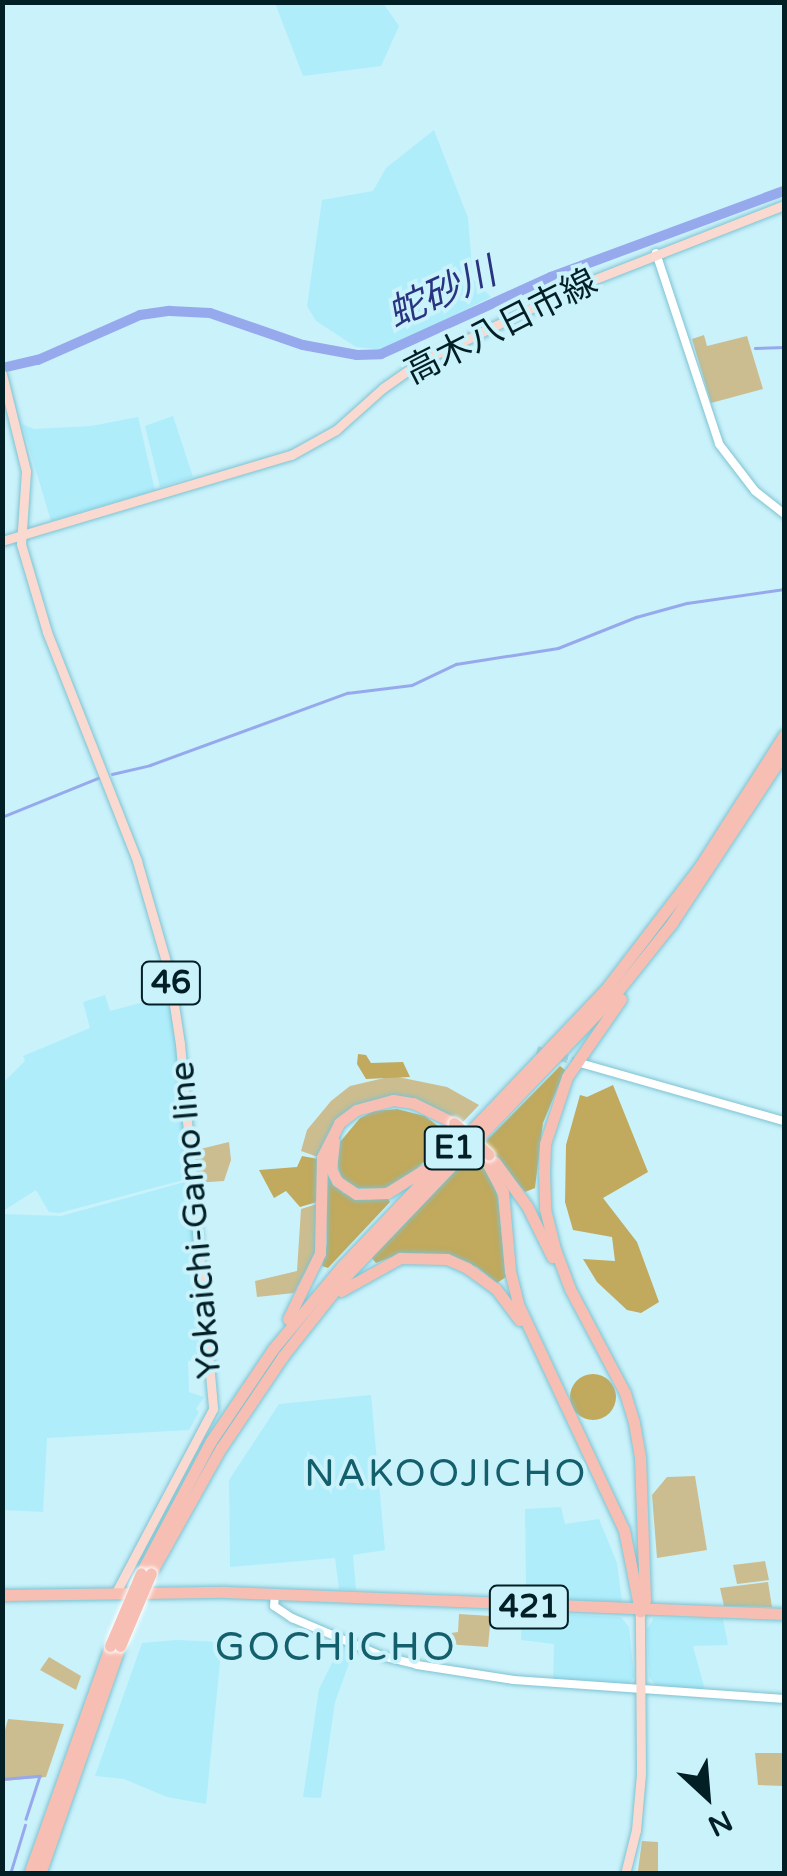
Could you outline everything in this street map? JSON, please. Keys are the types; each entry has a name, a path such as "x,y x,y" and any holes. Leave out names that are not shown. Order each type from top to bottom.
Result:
{"highway":[{"name":"E1","path":"29,1874 115,1646 211,1441 304,1310 448,1153 565,1035 644,943 784,735"},
{"name":"E1","path":"146,1573 221,1448 323,1305 423,1193 613,997 708,872 784,753"},
{"path":"570,1289 545,1209 545,1144 555,1107 585,1046 708,872"},
{"path":"211,1441 311,1276 323,1230 322,1156 340,1123 374,1102 413,1103 452,1125 487,1156 527,1206 620,1383 634,1423 640,1457 645,1600 640,1611"},
{"path":"448,1153 402,1186 370,1197 345,1189 331,1170 333,1142 344,1126 376,1107 412,1108 452,1125"},
{"path":"487,1156 503,1192 510,1271 528,1331 624,1530 640,1611"},
{"path":"323,1305 378,1266 400,1258 424,1256 447,1260 484,1279 528,1331"},
{"name":"421","path":"2,1595 274,1595 784,1614"},
{"name":"E1","path":"40,1874 115,1646"}],"main road":[{"name":"高木八日市線","path":"2,541 310,448 420,362 656,254 784,205"},
{"name":"Yokaichi-Gamo line","path":"3,376 26,470 20,536 47,632 137,861 169,972 180,1044 212,1409 116,1592"},
{"path":"625,1874 636,1830 641,1774 640,1611"}],"street":[{"path":"656,254 719,444 755,491 784,514"},
{"path":"580,1063 784,1121"},
{"path":"274,1595 274,1606 292,1618 382,1656 416,1665 514,1680 784,1698"}],"shaded area":[{"path":"275,3 383,3 399,26 381,66 303,76"},
{"path":"434,130 468,218 473,279 491,297 386,350 356,347 316,321 307,306 322,200 373,191 386,168"},
{"path":"704,335 707,346 747,336 763,389 711,403 692,339"},
{"path":"173,416 193,477 160,487 145,426"},
{"path":"138,417 155,490 51,521 22,424 34,429 91,426"},
{"path":"174,994 191,1178 59,1213 49,1212 36,1190 3,1211 3,1083 25,1061 23,1056 90,1028 83,1002 105,995 110,1011"},
{"path":"358,1054 366,1055 371,1063 403,1062 410,1077 366,1079 357,1064"},
{"path":"560,1066 565,1070 543,1123 535,1188 525,1192 484,1143"},
{"path":"393,1076 447,1087 479,1105 461,1124 400,1098 339,1118 318,1157 301,1151 307,1130 331,1101 350,1086"},
{"path":"613,1085 648,1172 603,1198 637,1242 659,1302 641,1313 627,1310 597,1282 583,1259 615,1261 612,1237 573,1230 565,1202 566,1145 580,1095 587,1097"},
{"path":"397,1109 425,1116 451,1136 410,1175 384,1189 352,1188 340,1177 335,1148 360,1118 374,1111"},
{"path":"229,1142 231,1160 224,1181 195,1183 192,1151"},
{"path":"471,1154 491,1176 498,1198 506,1277 497,1283 477,1267 444,1254 397,1255 376,1263 371,1257"},
{"path":"302,1156 318,1159 317,1202 300,1207 286,1191 274,1198 259,1170 297,1167"},
{"path":"328,1175 343,1193 369,1200 387,1197 390,1202 328,1268 322,1266 327,1243 324,1177"},
{"path":"192,1180 208,1342 198,1343 197,1360 188,1361 189,1392 204,1397 189,1430 47,1438 43,1512 3,1510 3,1214 61,1216"},
{"path":"317,1204 316,1252 294,1293 257,1297 255,1281 297,1271 301,1209"},
{"path":"593,1374 609,1381 616,1397 609,1413 593,1420 577,1413 570,1397 577,1381"},
{"path":"371,1395 385,1550 353,1555 356,1590 339,1589 335,1558 230,1567 229,1480 279,1404"},
{"path":"695,1476 707,1550 657,1558 652,1495 667,1477"},
{"path":"561,1507 565,1524 599,1519 617,1563 622,1602 543,1599 543,1592 526,1591 525,1509"},
{"path":"765,1561 769,1580 737,1584 733,1565"},
{"path":"768,1582 772,1607 724,1606 720,1588"},
{"path":"522,1612 621,1617 629,1627 634,1677 629,1684 553,1681 554,1644 521,1640"},
{"path":"459,1614 491,1616 488,1647 445,1644 444,1634 458,1632"},
{"path":"654,1618 723,1619 728,1645 693,1646 705,1690 656,1685 649,1677 647,1629"},
{"path":"343,1641 355,1647 335,1702 321,1798 303,1797 319,1689"},
{"path":"222,1642 206,1804 167,1797 124,1779 95,1776 142,1643"},
{"path":"49,1657 81,1676 76,1690 40,1670"},
{"path":"8,1719 64,1724 46,1777 4,1781 2,1741"},
{"path":"755,1753 784,1753 784,1786 758,1785"},
{"path":"642,1841 658,1842 658,1871 638,1871"}],"waterway":[{"name":"蛇砂川","path":"2,368 38,360 140,315 170,311 210,313 303,345 357,355 381,354 551,277 784,191"},
{"path":"755,348 784,347"},
{"path":"112,774 150,765 347,693 412,685 456,664 558,648 636,617 687,603 784,589"},
{"path":"2,817 98,778"},
{"path":"2,1779 40,1776 26,1819"},
{"path":"10,1874 25,1825"}],"tunnel":[{"path":"537,1050 580,1063"}],"district":[{"name":"NAKOOJICHO","path":"446,1475"},
{"name":"GOCHICHO","path":"336,1647"}]}
